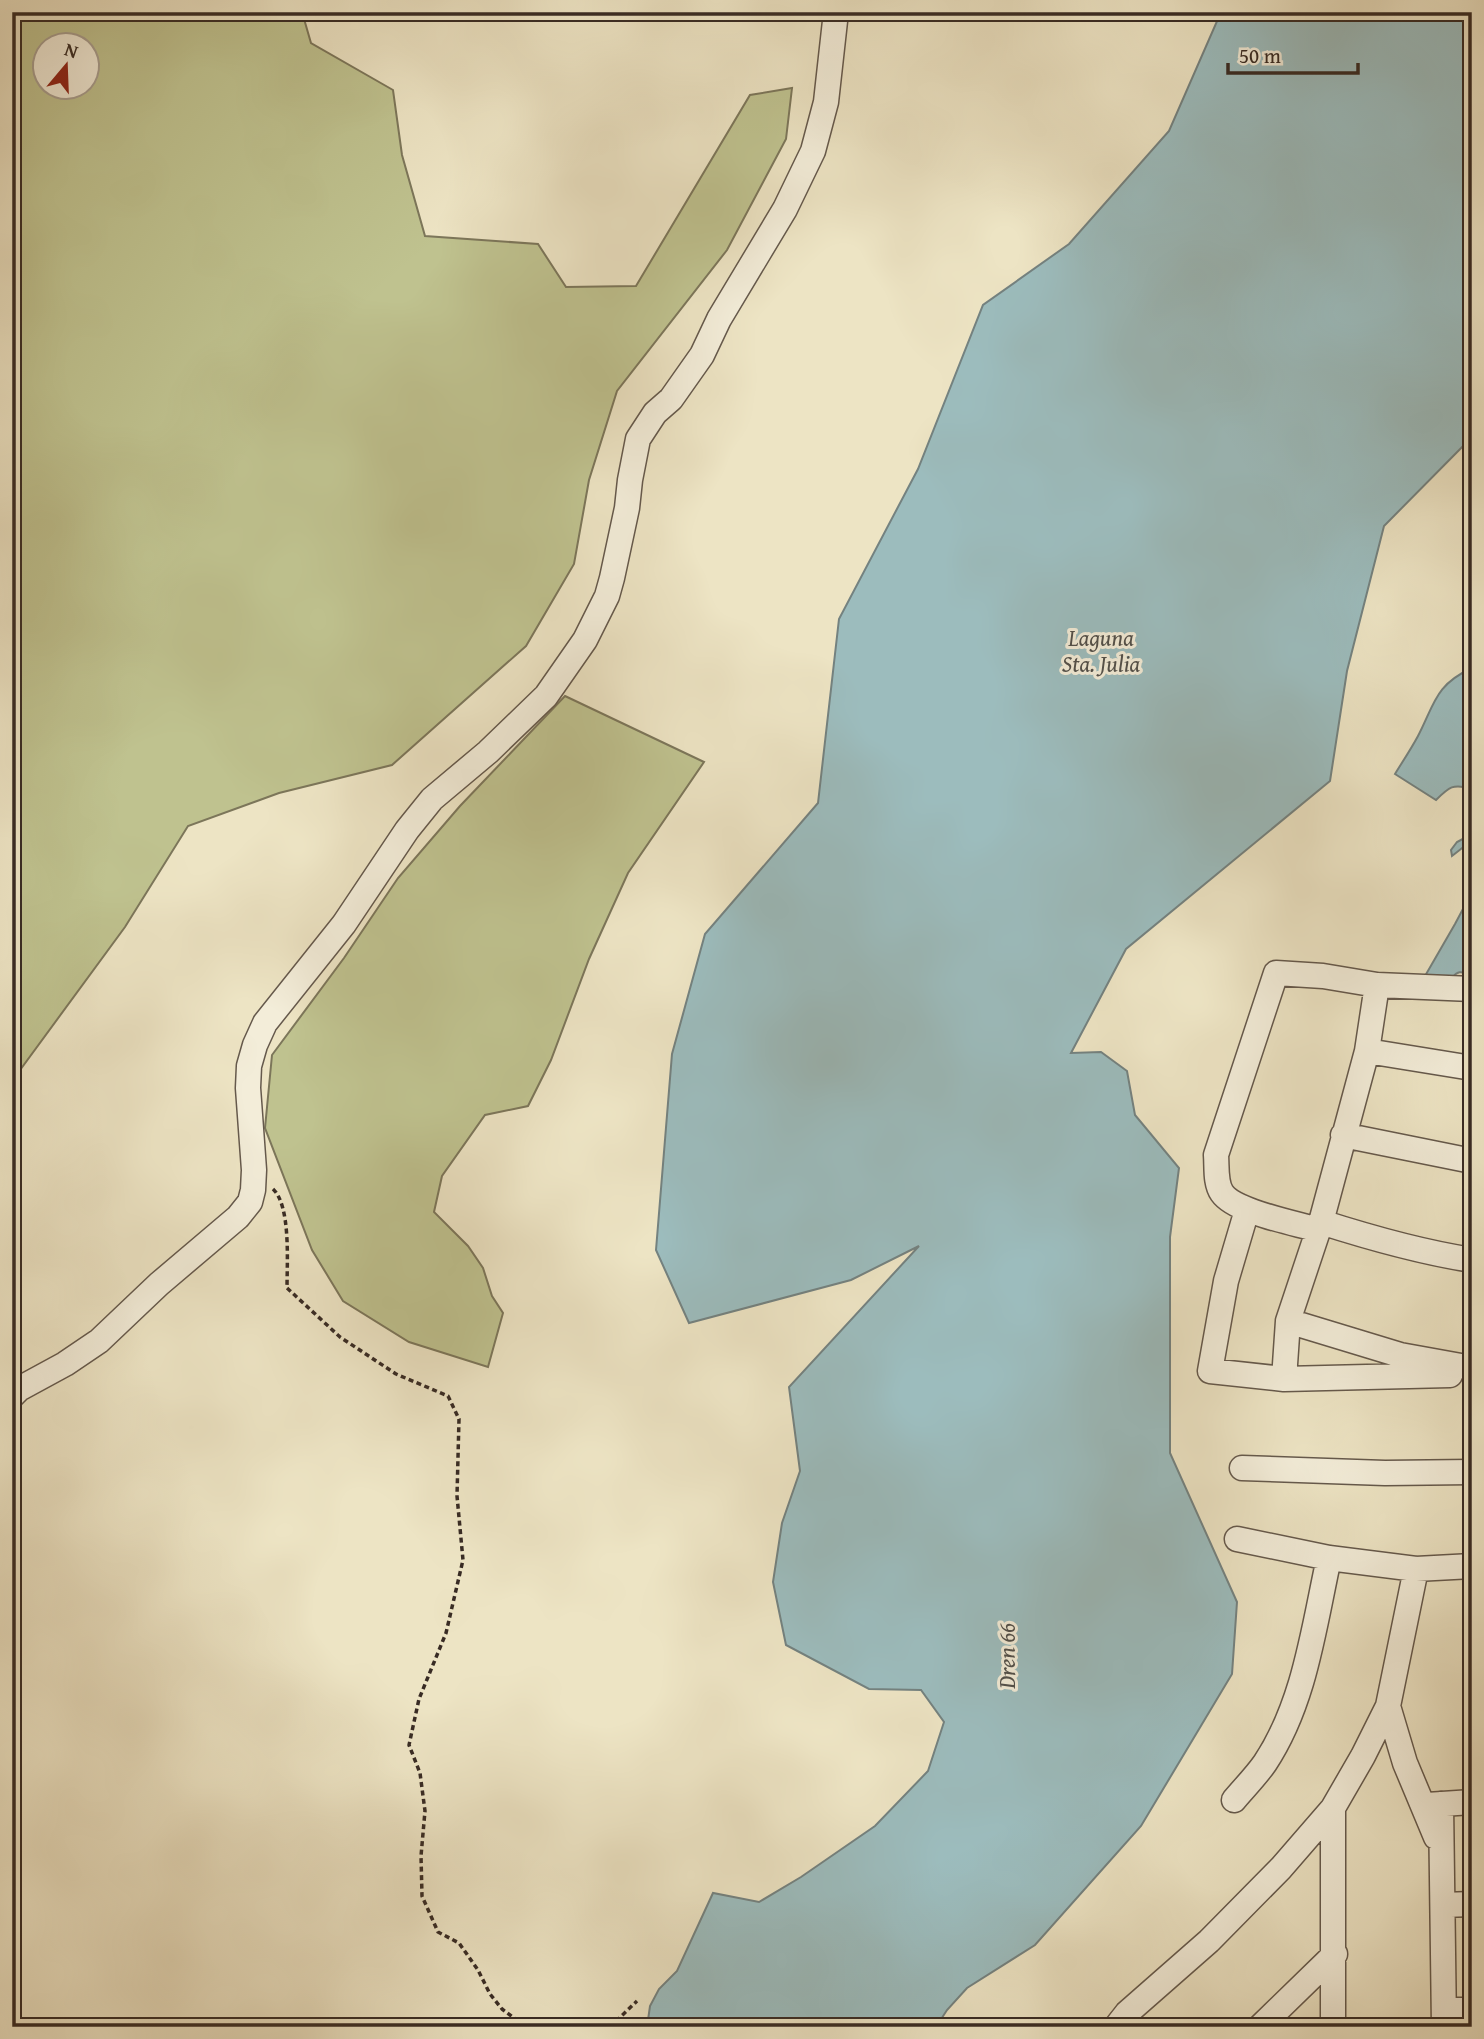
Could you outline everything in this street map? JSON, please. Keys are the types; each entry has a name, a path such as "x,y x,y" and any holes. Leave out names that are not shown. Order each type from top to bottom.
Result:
{"street":[{"path":"12,1396 19,1389 65,1364 99,1341 159,1284 238,1217 250,1202 254,1170 249,1066 265,1023 344,924 407,830 432,799 488,752 546,696 585,640 607,596 612,578 638,439 655,413 671,399 702,355 719,318 785,209 813,151 826,102 836,12"},
{"path":"1472,989 1377,985 1323,976 1276,973 1216,1155 1221,1191 1231,1202 1247,1210 1439,1255 1472,1260"},
{"path":"1284,1379 1288,1321 1319,1226 1367,1051 1377,985"},
{"path":"1367,1051 1472,1068"},
{"path":"1343,1135 1472,1161"},
{"path":"1247,1210 1226,1282 1210,1371 1284,1379 1472,1374"},
{"path":"1288,1321 1400,1354 1472,1368"},
{"path":"1242,1468 1385,1473 1472,1472"},
{"path":"1237,1539 1329,1558 1416,1569 1472,1566"},
{"path":"1234,1800 1264,1766 1286,1724 1306,1660 1329,1558"},
{"path":"1116,2027 1128,2013 1209,1941 1281,1868 1333,1808 1388,1706 1416,1569"},
{"path":"1388,1706 1405,1763 1432,1804 1442,1851 1444,2018 1472,2010"},
{"path":"1432,1804 1472,1802"},
{"path":"1333,1808 1334,2027"},
{"path":"1443,1905 1472,1904"},
{"path":"1260,2027 1335,1954"}],"path":[{"path":"254,1170 280,1195 288,1239 287,1288 340,1337 396,1374 448,1396 460,1419 457,1496 463,1560 446,1633 419,1699 409,1745 420,1773 425,1811 421,1856 422,1896 438,1932 459,1943 502,2009 526,2027"},
{"path":"610,2027 637,2001"}],"green space":[{"path":"12,12 302,12 311,43 393,90 402,155 425,236 538,244 566,287 636,286 750,95 792,88 786,139 727,250 617,391 589,480 574,564 526,646 392,765 279,793 188,826 125,927 12,1081"},
{"path":"565,696 704,762 628,873 589,959 551,1060 528,1106 485,1115 442,1176 434,1212 468,1246 483,1268 492,1296 503,1313 488,1367 409,1342 343,1301 312,1250 265,1128 272,1055 344,958 398,878 460,806"}],"water":[{"name":"Laguna Sta. Julia","path":"1221,12 1472,12 1472,437 1384,526 1347,671 1330,781 1126,949 1071,1053 1101,1052 1127,1071 1135,1115 1179,1168 1170,1237 1170,1453 1237,1602 1232,1674 1141,1826 1035,1945 967,1988 936,2027 647,2027 650,2006 659,1989 677,1971 713,1893 759,1902 801,1877 875,1826 928,1771 944,1722 921,1690 869,1689 786,1645 773,1582 782,1523 800,1471 789,1387 919,1246 851,1280 689,1323 656,1250 672,1054 705,934 818,803 839,619 918,469 983,305 1069,244 1169,131"},
{"path":"1472,668 1472,789 1452,787 1436,800 1395,774 1418,736 1437,696 1450,681"},
{"path":"1472,827 1472,846 1466,845 1452,856 1451,850 1457,842 1470,835"},
{"path":"1472,892 1472,975 1461,972 1453,977 1425,976 1455,924"}],"water label":[{"name":"Dren 66","path":"1007,1656"}]}
